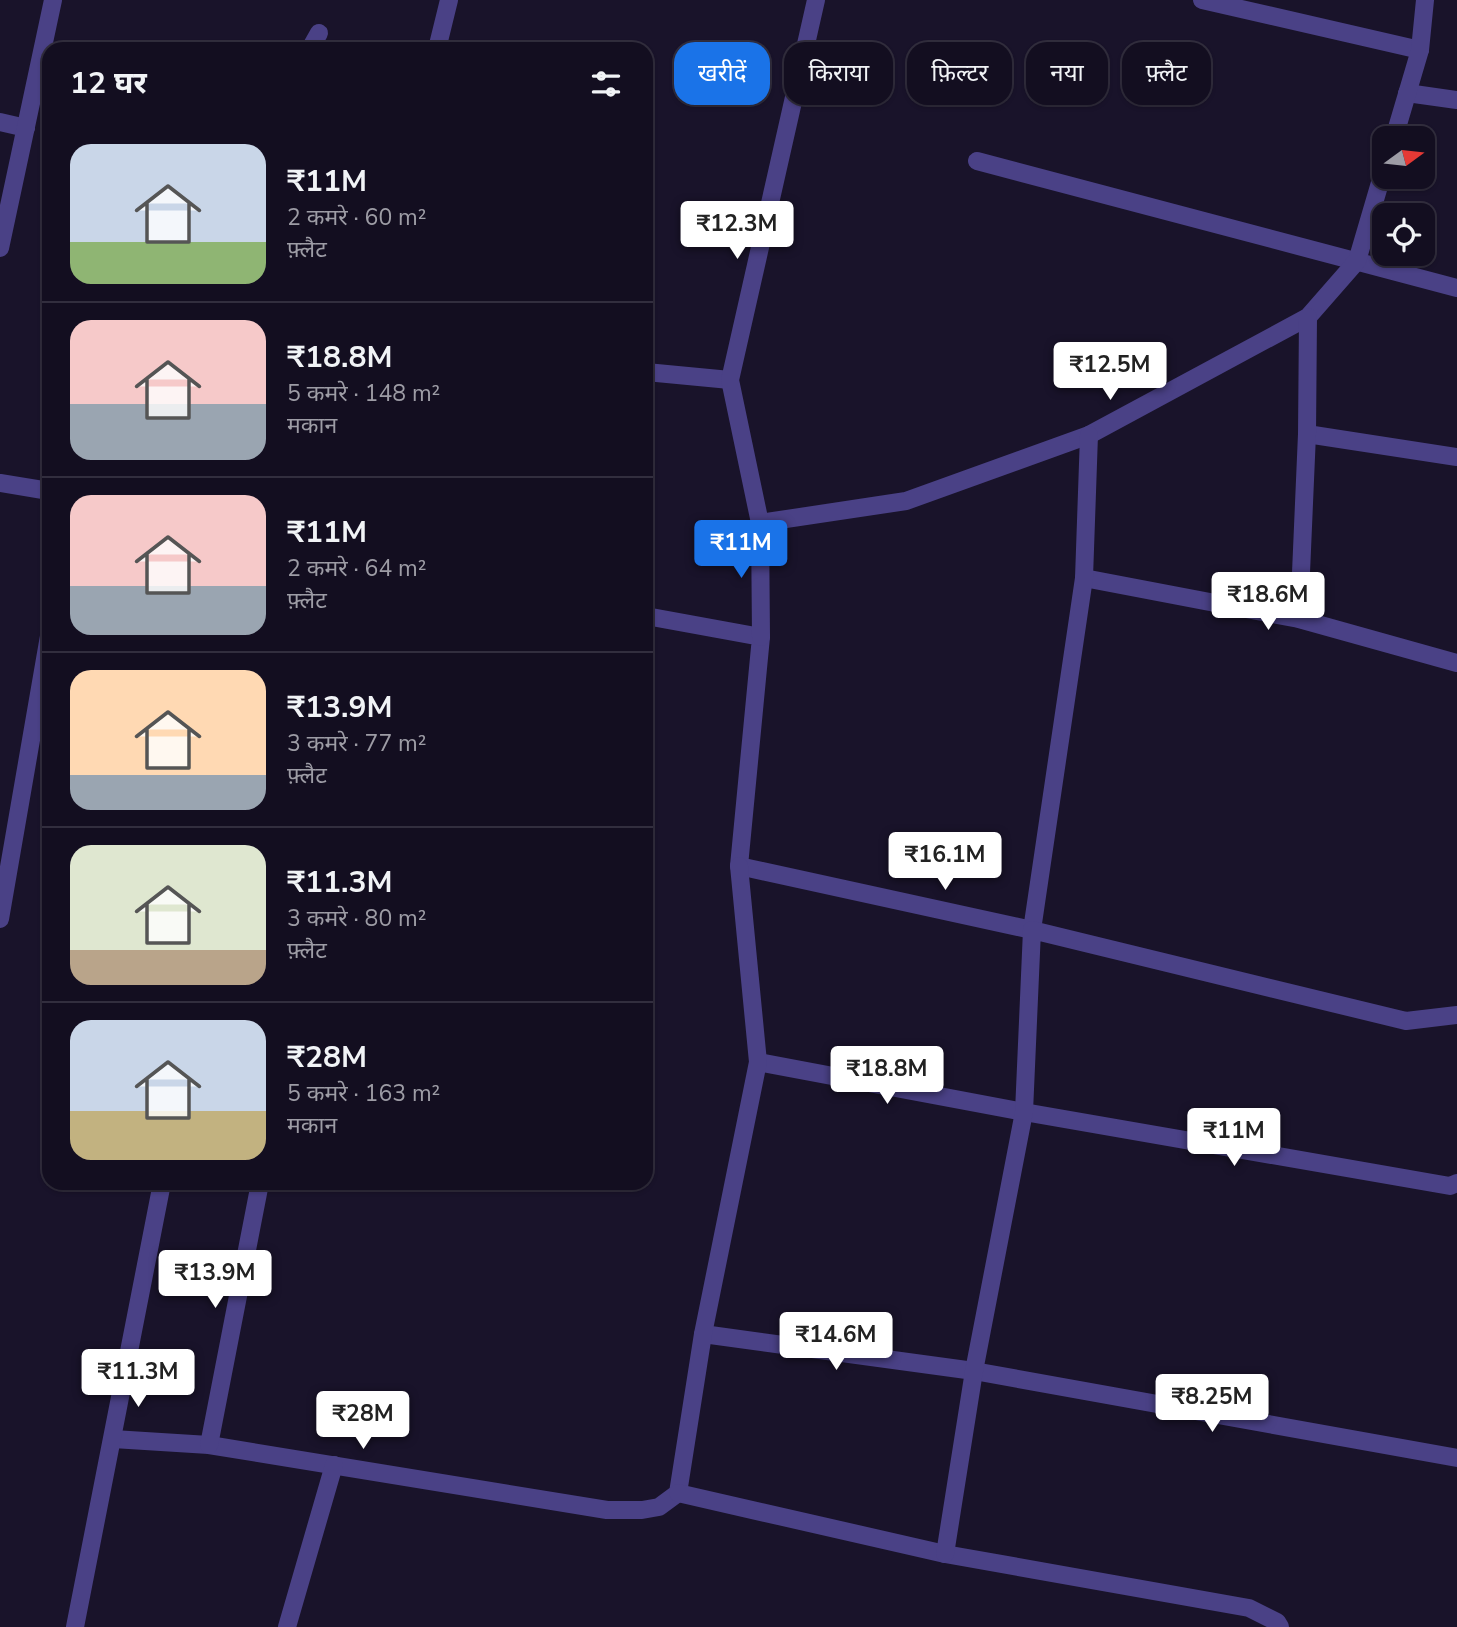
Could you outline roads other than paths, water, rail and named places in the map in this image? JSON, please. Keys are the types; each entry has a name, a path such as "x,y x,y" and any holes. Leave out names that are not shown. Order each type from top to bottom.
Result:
{"street":[{"path":"45,42 54,0"},
{"path":"438,42 449,0"},
{"path":"113,1439 209,1445 607,1510 659,1507 678,1493 703,1334 758,1062 739,866 761,637 760,523 730,380 816,0"},
{"path":"1202,0 1420,50"},
{"path":"1397,126 1420,50 1425,0"},
{"path":"0,248 42,55"},
{"path":"1407,93 1457,100"},
{"path":"0,122 26,128"},
{"path":"977,162 1457,288"},
{"path":"760,523 906,501 1088,435 1308,317 1357,261 1378,189"},
{"path":"1300,619 1308,317"},
{"path":"653,373 730,380"},
{"path":"1307,434 1457,457"},
{"path":"945,1554 974,1371 1024,1112 1031,930 1084,578 1088,435"},
{"path":"0,483 42,490"},
{"path":"1084,578 1300,619 1457,663"},
{"path":"653,617 761,637"},
{"path":"0,919 42,676"},
{"path":"739,866 1031,930 1406,1021 1457,1015"},
{"path":"758,1062 1024,1112 1450,1186 1457,1183"},
{"path":"75,1627 161,1190"},
{"path":"209,1445 259,1190"},
{"path":"703,1334 974,1371 1457,1458"},
{"path":"287,1627 334,1465"},
{"path":"678,1493 945,1554 1249,1608 1277,1622 1280,1627"}]}
